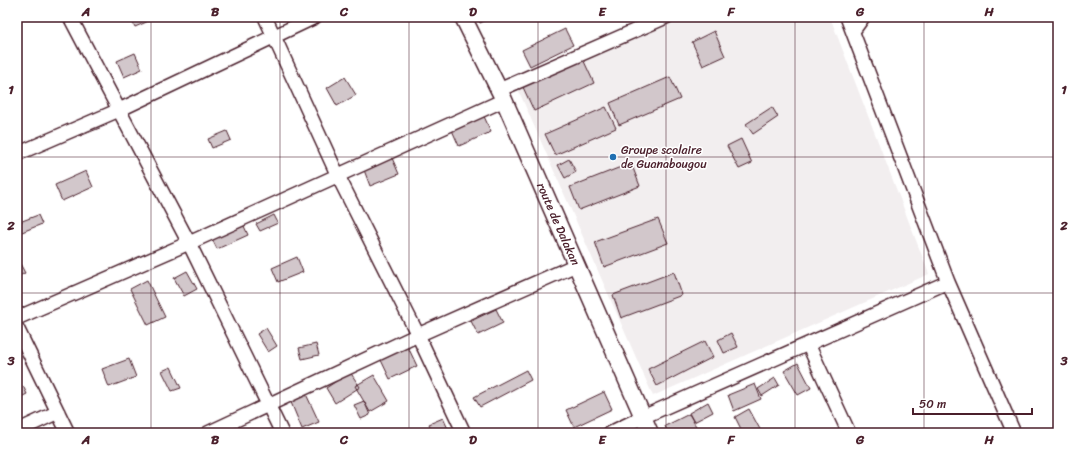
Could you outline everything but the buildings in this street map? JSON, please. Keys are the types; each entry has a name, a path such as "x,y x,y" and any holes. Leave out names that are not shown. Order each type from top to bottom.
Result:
{"street":[{"path":"70,17 189,243 282,433"},
{"path":"266,17 338,176 418,335 464,433"},
{"path":"17,154 119,110 315,17"},
{"name":"route de Dalakan","path":"463,17 501,94 650,433"},
{"path":"17,318 338,176 501,94 666,17"},
{"path":"847,17 948,282 1014,433"},
{"path":"853,31 863,17"},
{"path":"208,433 418,335 576,265"},
{"path":"610,433 948,282"},
{"path":"17,328 68,433"},
{"path":"808,344 849,433"},
{"path":"17,431 58,412"}],"shaded area":[{"path":"678,17 830,17 929,274 653,396 517,87 582,57"}],"place":[{"name":"Groupe scolaire de Guanabougou","path":"613,157"}]}
